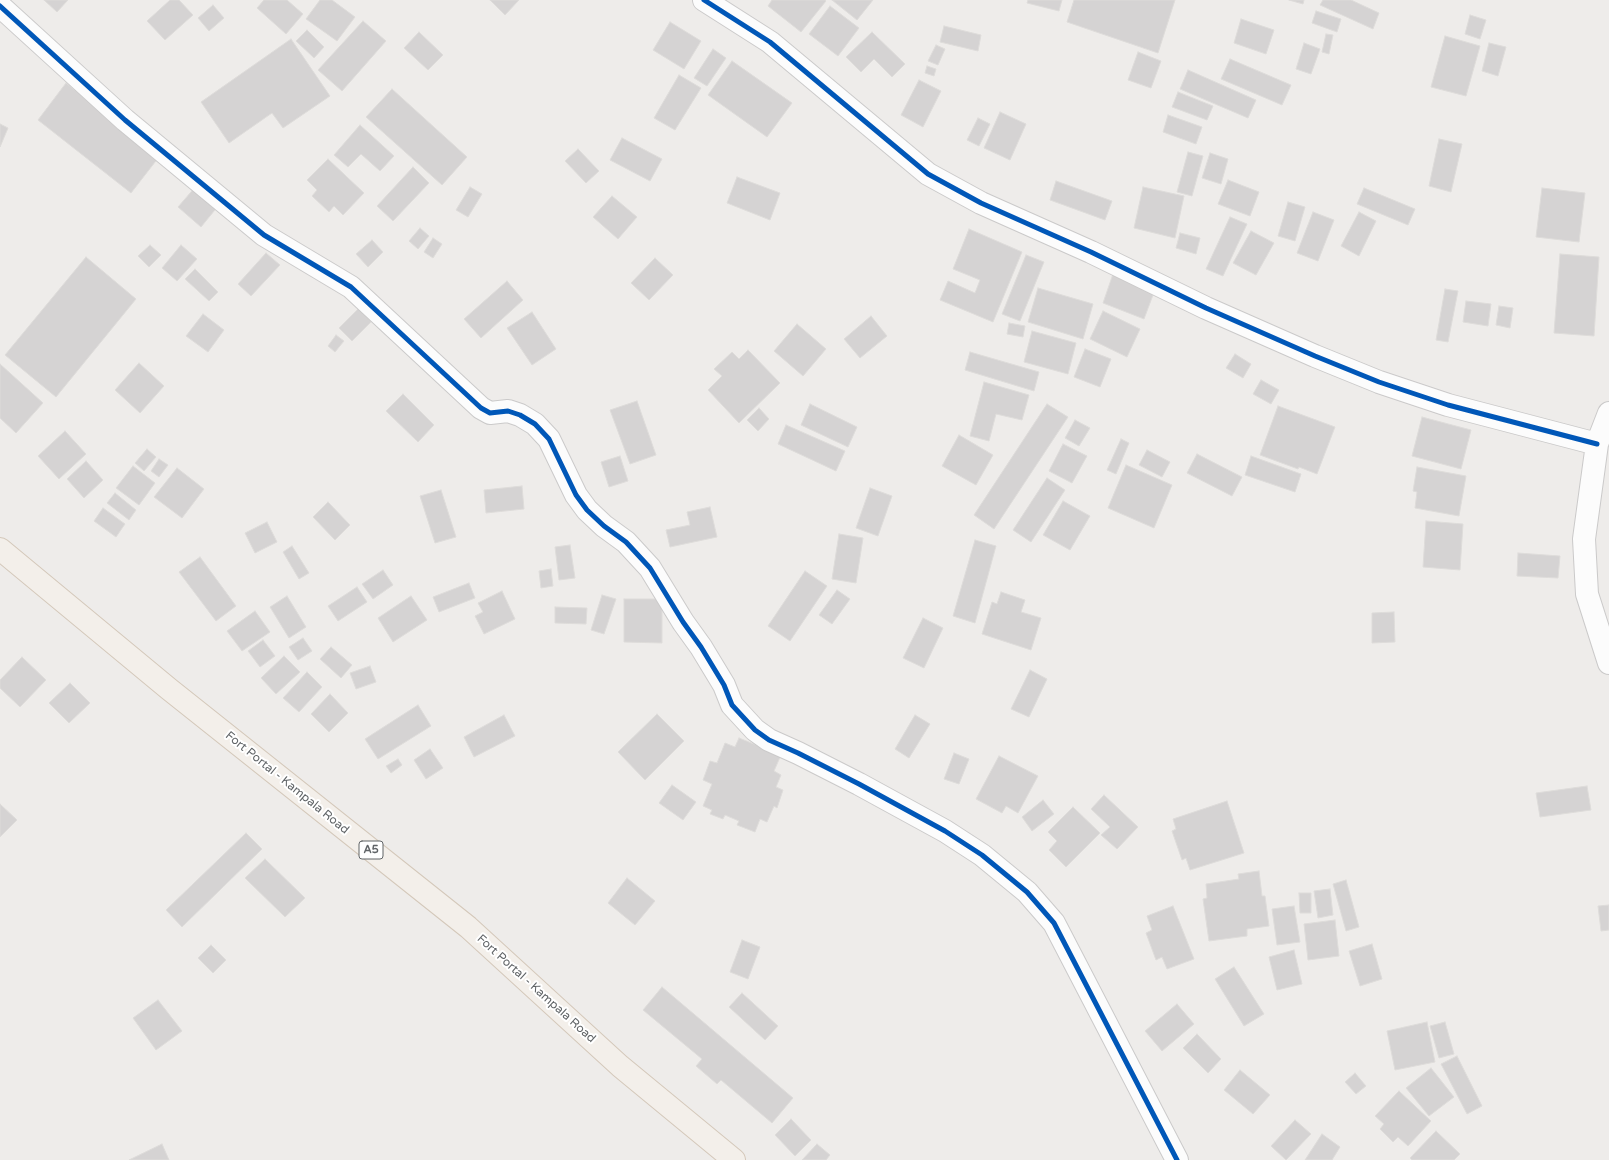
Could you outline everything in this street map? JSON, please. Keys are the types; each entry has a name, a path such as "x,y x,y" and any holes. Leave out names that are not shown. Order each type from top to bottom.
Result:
{"main road":[{"name":"Fort Portal - Kampala Road","path":"0,549 169,689 468,927 620,1066 734,1160"}],"street":[{"path":"704,0 770,42 928,174 981,203 1091,252 1206,308 1314,356 1448,405 1597,444"},
{"path":"0,6 125,120 264,235 351,287 481,408 490,413 508,411 520,415 536,424 549,439 576,495 586,510 604,526 626,542 650,568 683,622 702,647 724,685 732,705 755,730 769,740 859,784 945,831 982,855 1027,892 1054,923 1177,1160"},
{"path":"1609,413 1597,444 1584,539 1587,594 1609,663"}],"building":[{"path":"44,0 68,0 57,12"},
{"path":"170,0 179,0 193,15 165,40 147,21"},
{"path":"264,0 287,0 303,14 286,34 257,8"},
{"path":"320,0 332,0 355,17 337,41 306,19"},
{"path":"490,0 519,0 505,15"},
{"path":"772,0 826,1 801,32 768,6"},
{"path":"832,0 873,0 857,20"},
{"path":"1028,0 1062,0 1059,11 1027,3"},
{"path":"1074,0 1175,0 1158,53 1067,22"},
{"path":"1289,0 1304,0 1303,4"},
{"path":"1323,0 1351,0 1379,13 1373,29 1320,5"},
{"path":"213,5 224,18 209,31 198,18"},
{"path":"830,6 859,28 838,56 809,34"},
{"path":"1316,11 1341,19 1337,32 1312,23"},
{"path":"1470,15 1486,20 1480,39 1465,34"},
{"path":"1241,19 1274,30 1266,54 1234,43"},
{"path":"363,21 386,41 342,91 318,70"},
{"path":"670,22 701,41 684,69 653,50"},
{"path":"944,26 981,35 978,51 940,42"},
{"path":"307,30 324,47 314,58 296,41"},
{"path":"419,32 443,55 428,70 404,48"},
{"path":"872,32 905,64 892,77 874,59 861,72 846,57"},
{"path":"1326,34 1333,35 1329,54 1322,52"},
{"path":"1445,36 1480,46 1466,96 1431,87"},
{"path":"291,39 330,96 283,128 272,113 229,143 201,102"},
{"path":"1304,43 1320,49 1311,74 1296,69"},
{"path":"1489,43 1506,47 1498,76 1482,71"},
{"path":"936,45 945,49 938,65 928,61"},
{"path":"713,49 726,58 707,86 694,78"},
{"path":"1138,52 1161,61 1151,88 1128,80"},
{"path":"1230,59 1291,85 1282,105 1221,79"},
{"path":"732,61 792,103 767,137 708,95"},
{"path":"927,66 936,69 934,76 925,73"},
{"path":"1188,70 1256,100 1248,118 1180,89"},
{"path":"679,75 701,88 675,130 654,118"},
{"path":"919,80 941,91 923,127 901,115"},
{"path":"66,83 159,157 131,193 38,120"},
{"path":"392,89 467,157 442,185 366,117"},
{"path":"1178,92 1213,106 1207,120 1172,107"},
{"path":"1000,112 1026,124 1010,160 984,148"},
{"path":"1168,115 1202,127 1196,144 1163,132"},
{"path":"978,118 990,124 979,146 967,140"},
{"path":"0,124 8,128 0,147"},
{"path":"360,125 394,156 380,171 361,154 348,167 334,155"},
{"path":"622,138 662,159 650,181 610,160"},
{"path":"1439,139 1462,144 1451,192 1429,186"},
{"path":"578,149 599,171 586,183 565,161"},
{"path":"1188,152 1203,156 1192,196 1177,192"},
{"path":"1210,153 1228,159 1221,184 1202,178"},
{"path":"328,159 364,193 343,215 334,206 329,212 312,196 317,190 307,180"},
{"path":"413,167 429,183 393,221 377,206"},
{"path":"737,177 780,193 770,220 727,203"},
{"path":"1228,180 1259,192 1250,216 1218,204"},
{"path":"1056,181 1112,201 1105,220 1050,200"},
{"path":"197,185 219,205 201,227 178,207"},
{"path":"470,187 482,194 468,217 456,210"},
{"path":"1143,187 1184,196 1175,238 1134,228"},
{"path":"1364,188 1415,209 1408,225 1357,204"},
{"path":"1542,188 1585,193 1579,242 1536,237"},
{"path":"612,196 637,217 618,239 593,217"},
{"path":"1288,202 1305,207 1295,241 1278,236"},
{"path":"1313,212 1334,220 1318,261 1297,253"},
{"path":"1359,212 1376,221 1359,256 1341,246"},
{"path":"1230,217 1247,224 1223,276 1206,269"},
{"path":"420,228 429,236 418,249 409,241"},
{"path":"969,229 1022,252 993,322 940,300 948,281 975,293 980,280 953,269"},
{"path":"1251,231 1274,243 1256,275 1233,263"},
{"path":"1180,233 1200,238 1196,254 1176,248"},
{"path":"433,238 442,244 433,258 424,252"},
{"path":"372,240 383,252 368,267 356,254"},
{"path":"150,245 161,255 149,267 138,256"},
{"path":"181,245 197,259 177,281 162,268"},
{"path":"266,253 280,265 251,296 238,284"},
{"path":"1560,254 1599,257 1594,336 1554,333"},
{"path":"1026,255 1044,262 1020,321 1002,314"},
{"path":"86,257 136,299 56,397 5,355"},
{"path":"655,258 673,275 649,300 631,283"},
{"path":"195,269 218,292 209,301 185,279"},
{"path":"1114,271 1156,287 1144,319 1103,303"},
{"path":"507,281 523,300 481,338 464,319"},
{"path":"1038,288 1093,304 1083,339 1028,322"},
{"path":"1445,289 1458,291 1448,342 1436,340"},
{"path":"1466,301 1491,304 1488,326 1463,322"},
{"path":"1499,306 1513,308 1510,328 1496,325"},
{"path":"358,309 371,322 352,341 339,328"},
{"path":"1103,311 1140,329 1127,357 1090,339"},
{"path":"532,312 556,349 532,365 507,328"},
{"path":"203,314 224,330 208,352 186,336"},
{"path":"871,316 887,336 860,358 844,339"},
{"path":"1009,323 1025,326 1023,337 1007,334"},
{"path":"797,324 826,349 803,376 774,351"},
{"path":"1032,331 1076,343 1068,374 1024,362"},
{"path":"336,335 344,341 335,352 328,346"},
{"path":"1085,349 1111,359 1100,387 1074,377"},
{"path":"748,350 780,383 739,423 708,390 722,376 714,369 732,352 739,359"},
{"path":"970,352 1039,372 1034,391 965,370"},
{"path":"1235,354 1251,364 1243,378 1226,368"},
{"path":"139,363 164,386 140,413 115,390"},
{"path":"0,364 43,403 16,433 0,418"},
{"path":"1261,380 1279,390 1271,404 1253,394"},
{"path":"984,382 1029,395 1022,420 996,414 989,441 970,436"},
{"path":"403,394 434,425 418,442 386,411"},
{"path":"637,401 656,455 630,464 610,410"},
{"path":"810,404 857,427 848,447 801,425"},
{"path":"1047,404 1068,417 994,529 974,515"},
{"path":"1278,406 1335,427 1317,474 1299,467 1298,469 1260,455"},
{"path":"759,408 769,419 758,431 747,420"},
{"path":"1422,417 1471,430 1461,469 1412,456"},
{"path":"1075,420 1090,428 1079,446 1065,438"},
{"path":"786,425 845,451 836,471 778,444"},
{"path":"65,431 86,454 59,479 38,456"},
{"path":"959,435 993,455 976,485 942,466"},
{"path":"1121,439 1129,443 1116,474 1107,470"},
{"path":"1063,444 1087,456 1072,483 1049,471"},
{"path":"147,449 156,457 144,471 135,463"},
{"path":"1147,450 1170,462 1162,477 1139,465"},
{"path":"1197,454 1242,477 1232,496 1187,473"},
{"path":"620,456 628,481 609,487 601,462"},
{"path":"1251,456 1301,474 1295,492 1245,475"},
{"path":"159,459 168,465 159,477 151,471"},
{"path":"86,461 103,480 84,498 67,479"},
{"path":"1126,465 1172,485 1154,528 1108,508"},
{"path":"133,466 155,483 139,505 116,488"},
{"path":"1417,467 1466,476 1459,516 1415,508 1417,492 1413,491"},
{"path":"177,468 204,489 182,518 154,497"},
{"path":"1047,478 1065,490 1031,542 1013,530"},
{"path":"522,486 524,509 486,513 484,490"},
{"path":"870,488 892,496 878,536 856,528"},
{"path":"441,490 456,537 435,543 420,496"},
{"path":"115,493 136,510 129,520 107,503"},
{"path":"1063,501 1090,516 1070,550 1043,535"},
{"path":"328,502 350,525 335,540 313,517"},
{"path":"710,507 717,537 670,547 666,530 690,525 687,512"},
{"path":"103,508 125,524 116,537 94,521"},
{"path":"1426,521 1463,524 1460,570 1423,567"},
{"path":"267,522 277,542 255,553 245,533"},
{"path":"839,534 863,538 856,583 832,579"},
{"path":"975,540 996,546 975,623 953,616"},
{"path":"570,545 575,578 559,580 555,547"},
{"path":"292,546 309,573 299,579 283,552"},
{"path":"1518,553 1560,556 1558,578 1517,576"},
{"path":"200,557 236,606 216,621 179,572"},
{"path":"551,569 553,586 541,588 539,571"},
{"path":"383,570 393,585 373,599 362,584"},
{"path":"805,571 827,586 790,641 768,626"},
{"path":"469,583 475,598 439,612 433,597"},
{"path":"357,587 367,602 338,621 328,606"},
{"path":"837,590 850,599 832,624 819,615"},
{"path":"502,591 515,619 484,634 475,616 483,612 478,603"},
{"path":"1001,592 1025,600 1021,612 1041,618 1031,650 982,634 992,602 997,604"},
{"path":"602,595 616,599 604,634 591,630"},
{"path":"287,596 306,627 289,638 270,607"},
{"path":"411,596 427,620 393,642 378,618"},
{"path":"624,599 662,599 662,643 624,642"},
{"path":"555,607 587,608 586,624 555,623"},
{"path":"255,611 270,632 242,651 227,631"},
{"path":"1394,612 1395,642 1372,643 1372,613"},
{"path":"923,618 943,628 924,668 903,658"},
{"path":"303,638 312,651 298,660 289,647"},
{"path":"263,640 275,656 260,667 248,651"},
{"path":"331,647 352,665 341,678 320,659"},
{"path":"284,656 300,672 276,694 261,678"},
{"path":"22,657 46,680 20,707 0,688 0,680"},
{"path":"370,666 376,682 356,689 350,673"},
{"path":"1030,670 1047,679 1029,717 1011,709"},
{"path":"307,672 322,687 299,712 283,698"},
{"path":"70,683 90,703 69,723 49,703"},
{"path":"330,694 348,713 329,732 311,714"},
{"path":"418,705 431,726 378,759 365,739"},
{"path":"657,714 684,741 645,780 618,752"},
{"path":"504,715 515,736 474,757 464,737"},
{"path":"915,715 930,724 909,758 895,749"},
{"path":"739,738 781,755 774,771 781,775 776,787 783,790 777,808 774,806 767,822 760,819 755,832 737,825 739,821 725,815 723,819 710,814 712,810 703,806 712,784 703,780 710,761 717,763 725,743 735,747"},
{"path":"430,749 443,768 426,779 414,760"},
{"path":"954,753 969,759 959,784 944,779"},
{"path":"999,756 1038,776 1018,813 1006,806 1002,813 976,799"},
{"path":"398,759 402,765 391,773 386,766"},
{"path":"672,785 696,802 683,820 659,803"},
{"path":"1587,786 1591,810 1540,817 1536,793"},
{"path":"1104,795 1138,827 1117,849 1101,835 1110,827 1091,809"},
{"path":"1043,800 1054,814 1032,831 1022,817"},
{"path":"1227,801 1244,853 1190,870 1186,858 1182,860 1172,831 1176,829 1173,819"},
{"path":"0,804 17,820 0,837"},
{"path":"1073,807 1100,833 1066,867 1049,850 1057,841 1048,832"},
{"path":"246,833 262,849 182,927 166,910"},
{"path":"265,859 305,898 285,917 245,878"},
{"path":"1259,871 1262,896 1265,896 1269,926 1247,929 1247,936 1209,941 1203,899 1207,898 1206,884 1239,879 1238,874"},
{"path":"627,878 655,901 635,925 608,903"},
{"path":"1346,880 1359,927 1346,931 1333,884"},
{"path":"1330,889 1333,915 1318,918 1314,891"},
{"path":"1299,893 1311,893 1311,913 1300,913"},
{"path":"1609,905 1609,930 1601,931 1598,906"},
{"path":"1173,906 1194,959 1167,969 1162,957 1156,960 1146,933 1152,930 1147,916"},
{"path":"1294,906 1300,942 1277,945 1272,909"},
{"path":"1335,920 1339,956 1308,960 1304,924"},
{"path":"742,940 760,947 748,979 730,972"},
{"path":"1372,944 1382,979 1360,986 1349,951"},
{"path":"211,945 226,960 213,973 198,958"},
{"path":"1294,950 1302,984 1277,990 1269,957"},
{"path":"1234,967 1264,1014 1244,1026 1215,979"},
{"path":"662,987 793,1098 772,1123 721,1080 717,1084 696,1066 702,1059 643,1010"},
{"path":"742,993 778,1026 765,1040 729,1007"},
{"path":"158,1000 182,1031 156,1050 133,1018"},
{"path":"1177,1004 1194,1024 1162,1051 1145,1031"},
{"path":"1427,1022 1435,1062 1395,1070 1387,1031"},
{"path":"1445,1022 1454,1054 1439,1058 1430,1026"},
{"path":"1197,1034 1221,1059 1208,1073 1183,1048"},
{"path":"1457,1056 1482,1106 1467,1114 1441,1064"},
{"path":"1431,1068 1454,1097 1429,1116 1406,1088"},
{"path":"1240,1070 1270,1095 1253,1114 1224,1090"},
{"path":"1355,1073 1366,1086 1356,1094 1345,1082"},
{"path":"1399,1091 1431,1121 1408,1146 1398,1137 1393,1142 1380,1129 1384,1124 1375,1116"},
{"path":"791,1119 811,1140 795,1156 775,1135"},
{"path":"1295,1120 1311,1134 1286,1160 1271,1146"},
{"path":"1436,1131 1460,1154 1454,1160 1412,1160 1410,1158"},
{"path":"1322,1134 1340,1147 1332,1160 1305,1160"},
{"path":"162,1144 169,1160 129,1160"},
{"path":"817,1144 830,1155 826,1160 802,1160"}],"cycle path":[{"path":"704,0 770,42 928,174 981,203 1091,252 1206,308 1315,356 1379,382 1448,405 1597,444"},
{"path":"0,6 125,120 264,235 351,287 481,408 490,413 508,411 520,415 535,424 549,439 576,495 587,510 604,526 626,542 650,568 724,685 732,705 755,730 769,740 859,784 945,831 982,855 1027,892 1054,923 1177,1160"}]}
